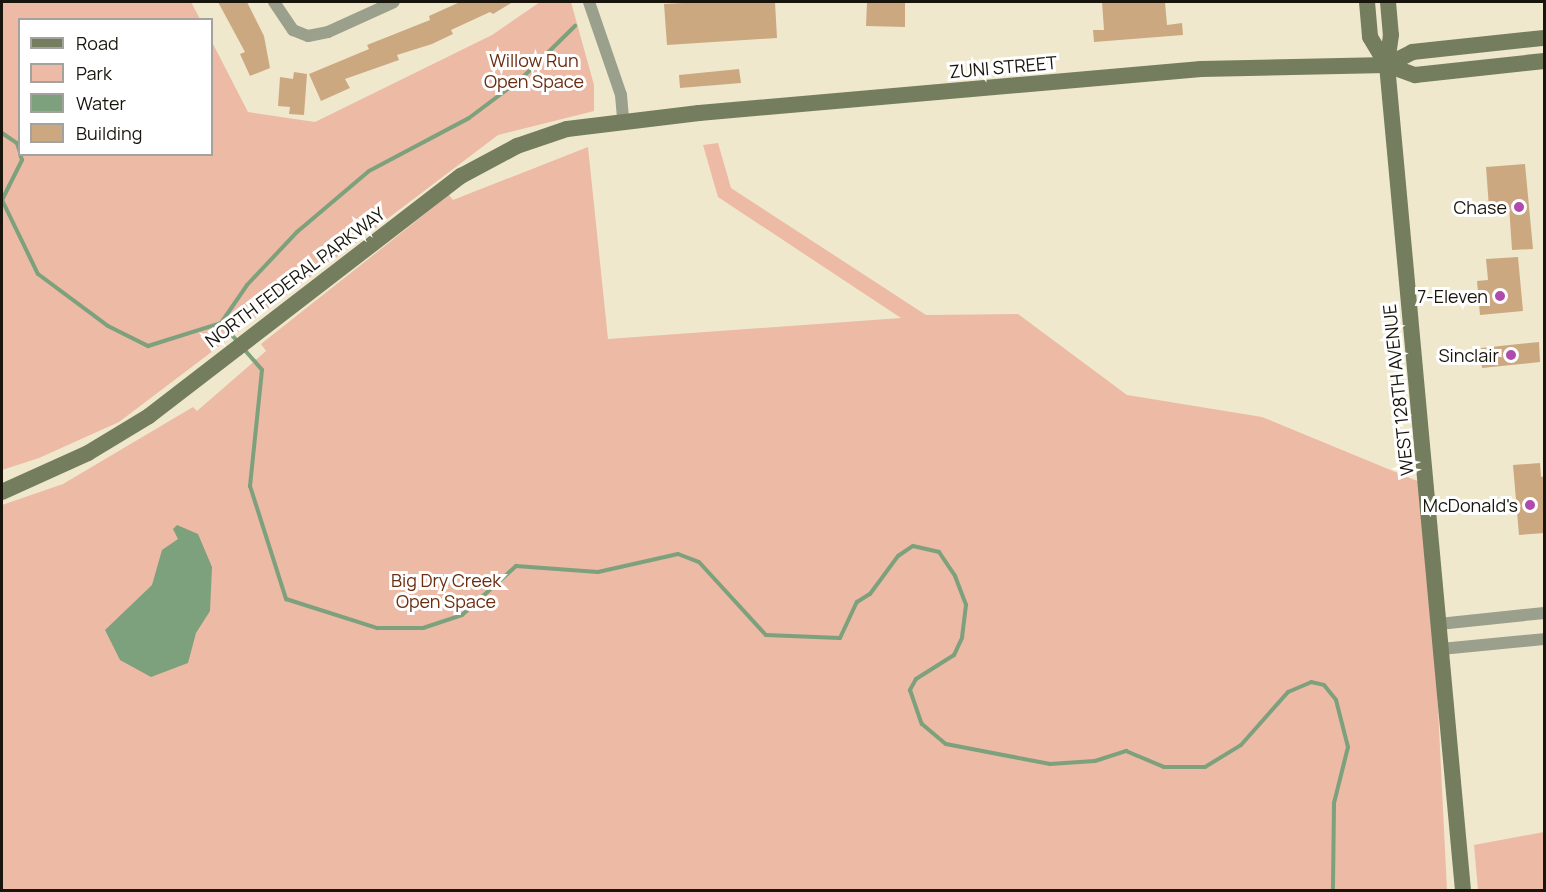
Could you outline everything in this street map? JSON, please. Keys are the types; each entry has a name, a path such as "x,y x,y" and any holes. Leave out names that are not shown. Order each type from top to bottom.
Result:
{"main road":[{"path":"1367,2 1370,37 1387,65"},
{"path":"1387,65 1391,35 1388,2"},
{"name":"ZUNI STREET","path":"1387,65 1412,52 1545,38"},
{"name":"ZUNI STREET","path":"623,120 1201,69 1387,65 1415,75 1545,61"},
{"name":"WEST 128TH AVENUE","path":"1387,65 1462,891"},
{"name":"NORTH FEDERAL PARKWAY","path":"2,492 88,453 149,416 434,195 490,159 567,129 623,120"}],"street":[{"path":"274,2 293,30 308,36 328,32 394,2"},
{"path":"589,2 621,95 623,120"},
{"path":"1439,624 1545,613"},
{"path":"1441,649 1545,639"}],"green space":[{"name":"Willow Run Open Space","path":"2,2 191,2 199,18 18,18 18,156 213,156 213,44 248,112 315,122 492,35 540,2 571,2 594,85 594,111 498,135 119,422 39,458 2,470"},
{"name":"Big Dry Creek Open Space","path":"718,143 731,188 926,315 1018,314 1127,395 1262,417 1427,485 1447,890 2,890 2,505 63,484 193,407 197,411 266,351 261,344 449,195 453,200 588,147 608,339 901,318 718,197 703,145"},
{"path":"1544,832 1544,890 1478,890 1474,845"}],"water":[{"path":"177,525 198,534 212,567 210,611 196,633 188,663 151,677 120,660 105,630 152,585 162,550 178,539 173,529"}],"building":[{"path":"218,2 247,2 264,36 270,68 250,76 240,54 245,52"},
{"path":"460,2 513,2 493,14 490,12 451,30 453,34 432,44 397,55 399,60 345,79 350,88 321,101 309,74 369,49 367,45 430,20 429,16"},
{"path":"775,2 777,38 667,45 664,4"},
{"path":"867,2 905,2 905,27 866,26"},
{"path":"1102,2 1165,2 1167,25 1182,23 1183,35 1094,42 1093,30 1104,30"},
{"path":"739,69 741,83 680,88 679,75"},
{"path":"294,72 307,74 304,115 289,114 290,107 278,106 280,77 293,79"},
{"name":"Chase","path":"1525,164 1533,249 1512,250 1509,206 1489,208 1486,167"},
{"name":"7-Eleven","path":"1518,257 1523,311 1480,315 1477,281 1488,280 1486,259"},
{"name":"Sinclair","path":"1539,342 1540,362 1482,368 1481,348"},
{"name":"McDonald's","path":"1540,463 1541,477 1545,476 1545,533 1519,535 1513,465"}],"waterway":[{"path":"221,323 247,285 297,232 369,171 469,118 521,79 575,26"},
{"path":"2,133 18,146"},
{"path":"2,200 22,160 21,156"},
{"path":"2,200 38,274 108,326 148,346 221,323 238,342"},
{"path":"243,348 262,370 250,486 286,599 377,628 423,628 462,615 516,566 598,572 678,554 699,562 766,635 840,638 857,602 870,594 898,556 913,546 939,552 955,576 966,605 962,638 954,655 916,679 910,690 922,724 946,744 1050,764 1095,761 1126,751 1164,767 1205,767 1241,745 1288,692 1311,682 1324,685 1336,700 1348,747 1334,803 1333,890"}],"place":[{"name":"Chase","path":"1519,207"},
{"name":"7-Eleven","path":"1500,296"},
{"name":"Sinclair","path":"1511,355"},
{"name":"McDonald's","path":"1530,505"}]}
